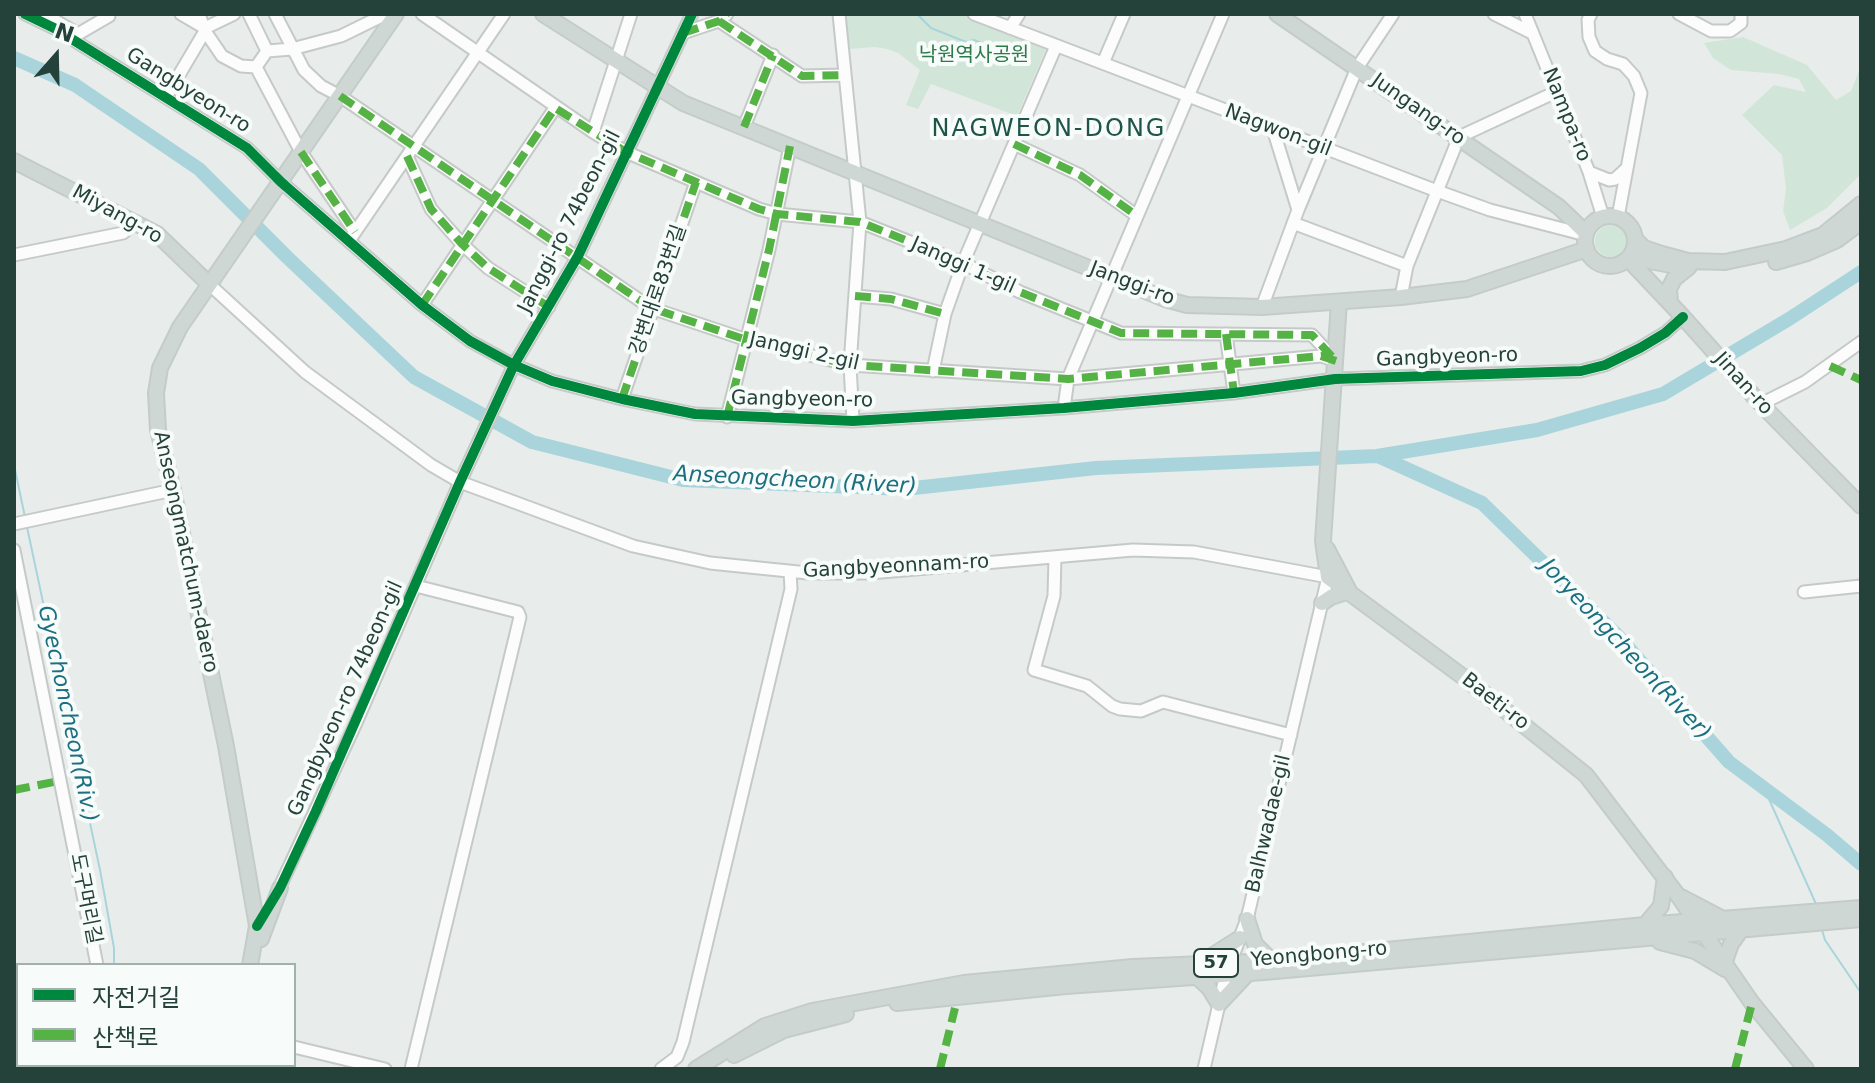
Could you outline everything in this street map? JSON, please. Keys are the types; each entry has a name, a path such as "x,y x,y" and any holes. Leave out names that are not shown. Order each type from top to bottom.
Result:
{"main road":[{"name":"Anseongmatchum-daero","path":"250,963 257,926 253,900 226,746 158,430 156,393 160,368 180,327 396,14"},
{"name":"Janggi-ro","path":"543,14 683,103 1165,299 1187,305 1262,307 1467,289 1586,239"},
{"name":"Jungang-ro","path":"1277,14 1559,207 1586,239"},
{"name":"Miyang-ro","path":"14,161 136,222 212,280"},
{"path":"1861,204 1823,235 1786,249 1736,260 1688,261 1644,248 1635,239 1632,228 1606,218 1586,239 1591,256 1603,265 1612,266 1628,258 1669,266 1747,268 1817,249 1837,240 1861,222"},
{"name":"Jungang-ro","path":"1559,207 1606,218"},
{"path":"1628,258 1635,239"},
{"name":"Jinan-ro","path":"1628,258 1759,402 1861,506"},
{"path":"1670,303 1669,289 1674,279 1689,267"},
{"path":"1322,603 1349,591 1328,558 1323,541 1339,302"},
{"path":"1328,558 1328,577"},
{"name":"Baeti-ro","path":"1328,577 1478,688 1586,775 1665,877 1727,968 1806,1069"},
{"path":"1665,877 1661,906 1642,931 1695,951 1727,968 1731,944 1741,930"},
{"path":"251,963 280,888"},
{"path":"1679,897 1724,919"},
{"path":"253,900 270,905"},
{"name":"Yeongbong-ro","path":"712,1069 742,1050 784,1030 889,1004 1272,961 1699,927 1741,930 1755,922 1861,908"},
{"path":"1247,919 1255,944 1272,961"},
{"name":"Yeongbong-ro","path":"1699,927 1724,919 1755,922 1861,919"},
{"name":"Yeongbong-ro","path":"1228,968 1249,972 1642,931"},
{"path":"1240,938 1198,970 1219,1004 1249,972"},
{"name":"Yeongbong-ro","path":"696,1069 765,1026 812,1011 964,983 1133,967 1198,970"}],"street":[{"name":"Gangbyeon-ro","path":"25,14 57,22 247,148 279,184 352,237 422,305 513,368 622,399 695,414 853,421 1064,408 1335,382 1581,371 1605,365 1688,322"},
{"path":"44,14 78,34 109,16"},
{"path":"181,14 205,30"},
{"path":"199,14 205,30 222,56 241,66 256,67"},
{"path":"166,97 205,30 234,14"},
{"path":"249,14 267,51"},
{"name":"Janggi 2-gil","path":"275,14 304,70 410,151 493,198 651,308 747,340 850,365 1068,379 1321,356 1336,361"},
{"path":"267,51 292,49 341,36 386,14"},
{"name":"Janggi 1-gil","path":"422,14 555,108 626,152 777,214 860,222 963,263 1020,292 1121,333 1312,335 1336,361"},
{"path":"256,67 301,152 352,237 504,14"},
{"path":"593,132 631,14"},
{"path":"839,14 860,222 850,365 853,421"},
{"name":"Nagwon-gil","path":"974,14 1437,191 1586,239"},
{"path":"1010,28 1019,14"},
{"path":"1103,63 1124,14"},
{"path":"1064,408 1068,379 1223,14"},
{"path":"1262,307 1357,68 1393,14"},
{"path":"1494,14 1532,33"},
{"name":"Nampa-ro","path":"1525,14 1606,218"},
{"path":"1591,14 1588,20 1589,37 1595,51 1623,64 1634,76 1641,93 1627,168 1606,218"},
{"path":"1679,14 1711,31 1730,31 1741,23 1741,14"},
{"name":"Janggi-ro 74beon-gil","path":"469,463 513,368 578,256 689,16"},
{"path":"683,33 723,18 802,76 845,75"},
{"path":"933,371 945,314 963,263 1056,46"},
{"path":"256,67 267,51"},
{"path":"744,127 773,55"},
{"path":"1401,297 1407,266 1459,137 1558,91"},
{"path":"422,305 555,108"},
{"path":"1273,129 1298,210"},
{"path":"1014,144 1080,175 1137,216"},
{"path":"727,417 777,214 790,146"},
{"path":"410,151 431,209 462,244 488,268 549,307"},
{"path":"1589,172 1609,180 1615,179 1627,168"},
{"name":"강변대로83번길","path":"622,399 696,182"},
{"path":"14,255 123,233 136,222"},
{"path":"1293,223 1407,266"},
{"name":"Gangbyeonnam-ro","path":"212,280 305,372 431,465 460,482 633,546 710,563 790,572 870,573 1133,550 1194,552 1328,577"},
{"path":"855,296 891,299 945,314"},
{"path":"1226,334 1234,393"},
{"path":"1759,402 1805,382 1861,342"},
{"name":"Gangbyeon-ro 74beon-gil","path":"257,926 280,888 469,463"},
{"path":"14,524 173,490"},
{"name":"도구머리길","path":"14,550 97,963"},
{"path":"1055,557 1054,596 1034,670 1087,686 1120,709 1141,711 1163,702 1291,735"},
{"path":"661,1069 677,1057 683,1042 791,589 790,572"},
{"name":"Balhwadae-gil","path":"1204,1069 1228,968 1247,919 1328,577"},
{"path":"411,1069 520,617 518,612 416,586"},
{"path":"1804,592 1861,586"},
{"path":"296,1047 385,1069"}],"green space":[{"name":"낙원역사공원","path":"845,14 981,14 1046,48 1017,116 931,84 918,109 906,105 920,70 898,53 887,49 850,49"},
{"path":"1743,37 1807,65 1836,100 1851,91 1861,66 1861,174 1827,208 1790,230 1783,211 1786,189 1782,155 1742,115 1774,85 1806,92 1799,79 1731,70 1713,58 1704,43"},
{"path":"1611,225 1623,229 1627,241 1623,253 1611,257 1599,253 1595,241 1599,229"}],"waterway":[{"path":"917,14 931,28 966,42 974,40 988,46"},
{"name":"Anseongcheon (River)","path":"14,58 75,85 199,169 414,377 532,442 683,480 905,489 1096,468 1377,456 1537,430 1663,394 1861,272"},
{"name":"Joryeongcheon(River)","path":"1378,456 1482,503 1618,636 1729,762 1861,864"},
{"name":"Gyechoncheon(Riv.)","path":"14,465 25,517"},
{"name":"Gyechoncheon(Riv.)","path":"27,527 100,870 114,963"},
{"path":"1764,788 1816,904"},
{"path":"1822,930 1825,940 1861,993"}],"marked path":[{"path":"683,33 719,21 727,14"},
{"path":"719,21 802,76 845,75"},
{"path":"744,127 773,55"},
{"path":"340,96 651,308 747,340 850,365 1068,379 1321,356 1336,361"},
{"path":"422,305 555,108 626,152 759,209 777,214 860,222 963,263 1020,292 1121,333 1312,335 1336,361"},
{"path":"1014,144 1080,175 1137,216"},
{"path":"727,417 769,250 790,146"},
{"path":"301,152 355,232"},
{"path":"407,156 431,209 462,244 488,268 549,307"},
{"path":"622,399 696,182"},
{"path":"855,296 891,299 945,314"},
{"path":"1226,334 1234,393"},
{"path":"1830,366 1861,380"},
{"path":"14,790 59,781"},
{"path":"1735,1069 1752,1003"},
{"path":"940,1069 955,1008"}],"cycle path":[{"path":"25,14 54,28 247,148 281,182 422,305 470,341 552,381 695,414 853,421 1064,408 1234,393 1335,379 1581,371 1605,365 1640,348 1665,333 1683,317"},
{"path":"257,926 280,888 316,811 514,365 578,256 692,14"}],"district":[{"name":"NAGWEON-DONG","path":"1049,130"}]}
